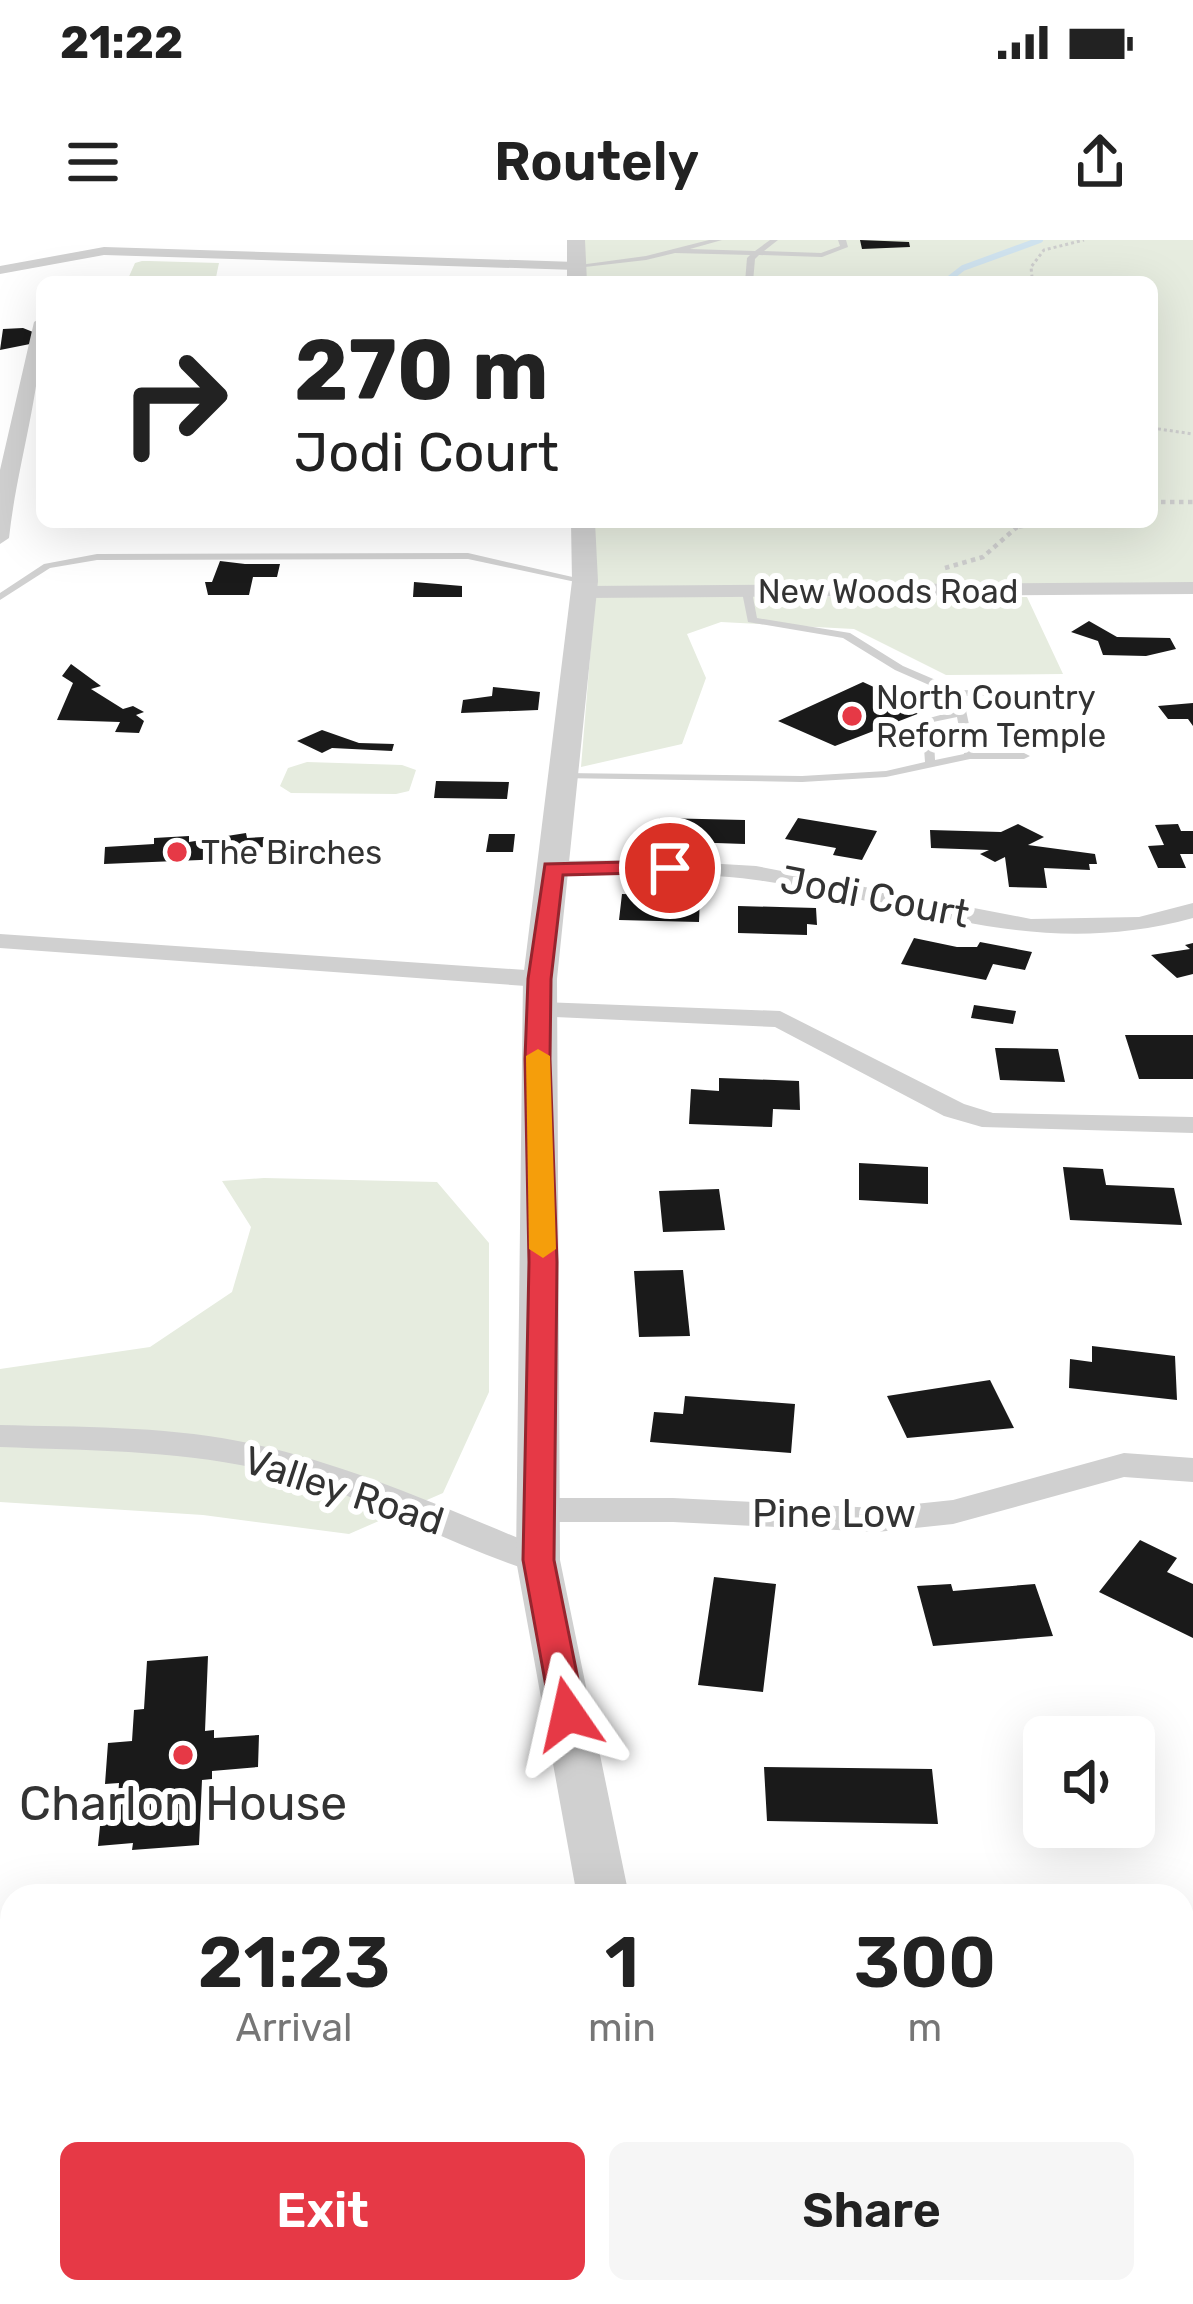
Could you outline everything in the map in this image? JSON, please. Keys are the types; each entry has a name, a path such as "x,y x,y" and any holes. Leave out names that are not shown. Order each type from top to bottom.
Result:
{"street":[{"path":"0,270 62,255 130,251 577,274 576,240"},
{"path":"56,276 62,255"},
{"path":"0,538 7,478 36,349"},
{"path":"584,528 585,587 553,868 538,1059 538,1560 600,1884"},
{"name":"New Woods Road","path":"585,587 747,592 1193,588"},
{"name":"Jodi Court","path":"553,868 756,873 1006,921 1086,930 1193,910"},
{"path":"0,941 780,1019 954,1110 992,1121 1193,1125"},
{"name":"Valley Road","path":"0,1436 98,1439 266,1459 371,1493 538,1560"},
{"name":"Pine Low","path":"541,1510 673,1510 877,1520 953,1512 1124,1465 1193,1470"}],"lane":[{"path":"577,274 718,240"},
{"path":"750,276 754,255 774,240"},
{"path":"676,251 822,255 844,247 842,240"},
{"path":"0,597 47,566 97,557 469,556 585,587"},
{"path":"747,592 752,620 846,635 899,668 957,693 1004,693"},
{"path":"957,693 970,756"},
{"path":"930,761 927,720 962,713"},
{"path":"563,776 802,779 886,774 970,756 1024,756"}],"path":[{"path":"1032,276 1031,268 1044,250 1084,240"},
{"path":"1158,429 1193,434"},
{"path":"1158,502 1193,502"},
{"path":"913,592 912,570 939,572 955,561 983,557 1010,528"}],"shaded area":[{"path":"581,240 1193,240 1193,583 596,588 592,528 1158,528 1158,276 583,276"},
{"path":"135,263 219,263 216,276 129,276"},
{"path":"595,596 1027,597 1063,674 946,675 854,629 721,622 687,634 706,678 682,744 581,767"},
{"path":"307,762 402,765 416,770 409,791 396,794 291,793 280,786 288,768"},
{"path":"222,1181 437,1182 489,1243 489,1392 443,1493 349,1534 203,1515 0,1502 0,1369 150,1347 232,1292 251,1227"}],"building":[{"path":"860,240 909,242 910,247 862,249"},
{"path":"3,329 33,332 30,344 0,350"},
{"path":"220,561 280,564 277,577 253,577 249,595 208,595 205,582 212,582"},
{"path":"414,582 462,586 462,597 413,597"},
{"path":"1089,621 1117,637 1170,638 1176,649 1146,656 1103,655 1098,641 1071,632"},
{"path":"71,664 101,686 91,689 123,709 133,706 144,712 136,715 144,721 139,733 115,732 120,722 57,720 73,683 62,676"},
{"name":"North Country Reform Temple","path":"863,682 906,702 925,700 913,705 925,711 835,746 778,721"},
{"path":"493,687 540,692 538,710 461,713 463,700 492,696"},
{"path":"1193,703 1193,726 1188,719 1168,719 1158,706"},
{"path":"322,730 359,743 394,744 392,751 332,748 322,753 297,741"},
{"path":"436,781 509,782 507,799 434,798"},
{"path":"659,818 745,820 745,844 657,841"},
{"path":"798,818 877,831 862,860 833,855 836,848 785,839"},
{"path":"1018,824 1044,837 1028,845 1095,854 1097,864 1089,864 1090,870 1044,868 1047,888 1009,887 1005,857 995,862 980,854 989,850 931,848 930,830 1001,832"},
{"path":"1178,824 1181,831 1193,831 1193,854 1180,854 1186,868 1158,868 1148,846 1164,845 1155,825"},
{"name":"The Birches","path":"246,833 247,838 264,837 264,847 248,848 248,858 104,864 105,847 154,844 154,838 189,836 189,842"},
{"path":"489,834 515,834 513,852 486,852"},
{"path":"622,894 700,896 699,922 619,920"},
{"path":"738,906 816,908 817,925 807,924 807,935 738,933"},
{"path":"914,938 957,947 977,947 980,942 1032,952 1025,970 993,964 986,980 901,964"},
{"path":"1193,943 1193,974 1177,978 1151,955 1190,949 1185,945"},
{"path":"974,1005 1016,1011 1013,1024 971,1018"},
{"path":"1125,1035 1193,1035 1193,1079 1139,1079"},
{"path":"995,1048 1058,1049 1065,1082 1000,1080"},
{"path":"719,1078 799,1081 800,1110 773,1109 772,1127 689,1124 691,1089 719,1091"},
{"path":"859,1163 928,1167 928,1204 859,1200"},
{"path":"1063,1167 1103,1169 1106,1185 1174,1188 1182,1225 1070,1220"},
{"path":"719,1189 725,1230 663,1232 659,1191"},
{"path":"683,1270 690,1336 639,1337 634,1271"},
{"path":"1092,1346 1175,1356 1177,1400 1069,1388 1070,1359 1092,1362"},
{"path":"990,1380 1014,1428 907,1438 887,1396"},
{"path":"685,1396 795,1404 791,1453 650,1442 654,1412 683,1414"},
{"path":"1140,1540 1177,1558 1167,1572 1193,1584 1193,1638 1099,1592"},
{"path":"714,1577 776,1584 763,1692 698,1685"},
{"path":"951,1584 953,1591 1035,1584 1053,1636 933,1646 917,1586"},
{"name":"Charlon House","path":"208,1656 205,1731 214,1730 214,1738 259,1735 258,1767 212,1771 212,1779 202,1780 199,1845 132,1850 133,1843 98,1846 101,1816 117,1814 119,1783 105,1784 108,1743 132,1741 134,1710 144,1709 147,1661"},
{"path":"764,1767 932,1769 938,1824 767,1821"}],"waterway":[{"path":"953,276 1040,240"}],"slow traffic":[{"path":"538,1056 543,1249"}],"place":[{"name":"North Country Reform Temple","path":"852,716"},
{"name":"The Birches","path":"177,852"},
{"name":"Charlon House","path":"183,1755"}],"route":[{"path":"568,1714 538,1560 543,1262 538,1059 540,979 553,868 670,868"}]}
